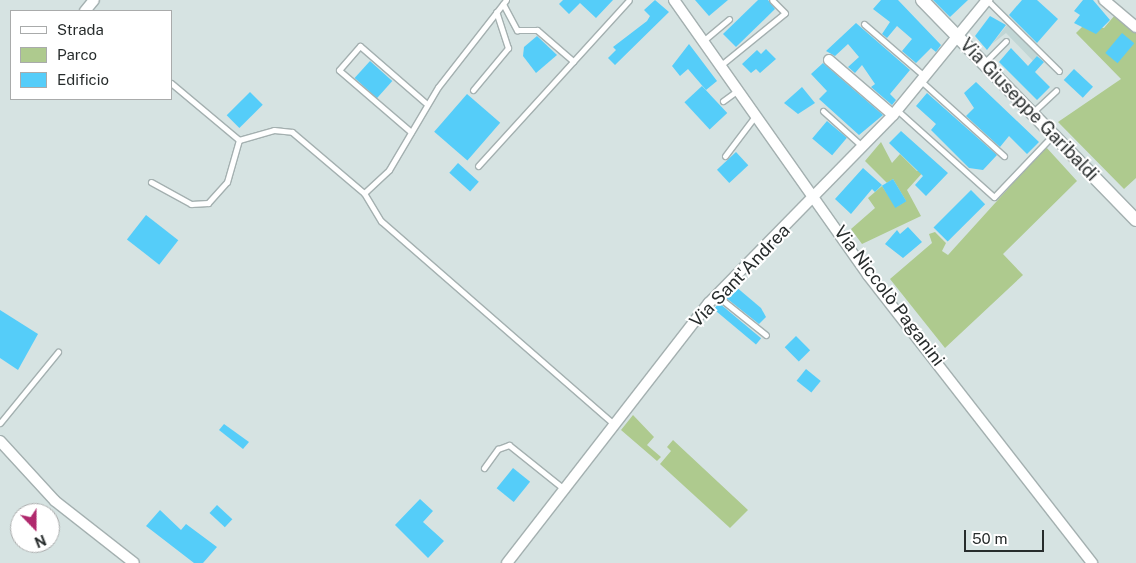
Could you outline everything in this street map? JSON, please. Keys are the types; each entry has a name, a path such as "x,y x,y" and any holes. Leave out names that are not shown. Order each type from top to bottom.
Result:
{"street":[{"path":"86,10 94,0"},
{"name":"Via Niccolò Paganini","path":"674,0 816,198 868,275 1092,563"},
{"name":"Via Giuseppe Garibaldi","path":"922,0 1136,220"},
{"name":"Via Sant'Andrea","path":"507,563 716,295 816,198 863,147 895,112 987,0"},
{"path":"1104,0 1136,27"},
{"path":"829,60 895,112"},
{"path":"0,441 54,501 134,563"}],"lane":[{"path":"478,166 629,0"},
{"path":"721,65 784,13 772,0"},
{"path":"987,0 1060,71"},
{"path":"364,193 389,170 427,104 504,2 517,30 537,30 573,61"},
{"path":"473,90 508,48 496,12"},
{"path":"703,41 729,18"},
{"path":"864,24 1004,156"},
{"path":"984,63 1006,41"},
{"path":"411,132 339,70 360,46 427,104"},
{"path":"172,84 239,140"},
{"path":"723,101 738,89"},
{"path":"1032,113 1056,91"},
{"path":"823,111 863,147"},
{"path":"895,112 994,197 1053,135"},
{"path":"725,156 756,114"},
{"path":"239,140 288,130 364,193 381,221 614,424"},
{"path":"151,182 191,204 208,203 226,182 239,140"},
{"path":"716,295 766,335"},
{"path":"0,423 58,352"},
{"path":"484,468 498,449 509,445 564,489"}],"shaded area":[{"path":"1007,25 1038,55 1033,61 1006,33 992,44"}],"green space":[{"path":"1115,15 1136,33 1136,178 1124,189 1058,122 1121,79 1076,33 1084,25 1104,28"},
{"path":"881,142 892,163 900,154 917,171 925,170 907,190 921,216 862,244 851,229 875,208 868,198 882,186 896,207 906,201 893,179 887,183 865,161"},
{"path":"1046,147 1077,181 1003,254 1023,275 945,348 890,279 932,243 929,234 935,232 946,243 942,251 948,255"},
{"path":"633,415 654,437 647,445 661,457 657,461 621,430"},
{"path":"673,440 748,510 730,528 660,464 671,451 667,447"}],"building":[{"path":"563,0 613,0 596,18 580,3 569,14 559,4"},
{"path":"655,0 669,12 615,65 608,58 616,50 613,47 647,21 650,16 644,10"},
{"path":"695,0 728,0 709,16"},
{"path":"758,0 768,0 775,9 736,47 723,34"},
{"path":"881,0 898,0 941,45 936,52 931,48 916,63 902,51 912,39 897,26 887,38 882,34 890,22 873,9"},
{"path":"933,0 968,0 950,17"},
{"path":"1022,0 1037,0 1058,19 1037,43 1009,15"},
{"path":"1083,0 1093,0 1110,20 1096,34 1074,23 1080,15 1074,11"},
{"path":"990,16 1006,25 987,50 975,36"},
{"path":"856,23 910,70 890,94 896,100 892,105 871,87 875,84 862,65 855,73 848,67 859,57 848,44 835,56 826,51"},
{"path":"1122,33 1134,43 1118,63 1105,53"},
{"path":"537,36 557,55 536,73 523,56 524,47"},
{"path":"689,44 717,81 706,90 688,69 680,76 672,66"},
{"path":"1011,48 1028,66 1037,56 1044,62 1035,72 1050,87 1037,100 999,62"},
{"path":"766,49 776,59 760,73 756,69 751,73 742,64 757,50 761,54"},
{"path":"370,61 392,81 377,98 355,78"},
{"path":"823,63 883,115 859,135 819,99 827,91 811,74"},
{"path":"1074,69 1093,87 1083,98 1064,80"},
{"path":"976,82 1039,142 1027,154 1009,136 1000,147 966,116 974,108 964,93"},
{"path":"702,86 727,113 710,129 684,102"},
{"path":"802,87 815,103 798,114 784,103"},
{"path":"250,92 263,105 239,128 227,115"},
{"path":"927,93 997,155 983,170 969,168 931,130 936,124 916,106"},
{"path":"467,94 500,123 467,161 434,132"},
{"path":"827,121 847,138 832,155 812,139"},
{"path":"901,131 948,173 926,196 915,185 923,176 889,143"},
{"path":"736,152 748,165 729,183 717,170"},
{"path":"458,163 479,182 470,191 449,173"},
{"path":"863,168 882,185 875,192 872,189 851,214 835,199"},
{"path":"893,179 906,201 895,208 882,186"},
{"path":"971,190 985,204 948,242 934,227"},
{"path":"146,215 178,240 159,265 127,239"},
{"path":"908,227 922,242 903,258 885,244 897,230 900,234"},
{"path":"735,286 761,308 766,317 759,324 725,297"},
{"path":"719,303 761,338 756,344 714,309"},
{"path":"0,310 38,334 18,370 0,358"},
{"path":"796,336 810,350 799,361 785,347"},
{"path":"806,369 821,381 811,393 797,381"},
{"path":"224,424 249,442 243,449 219,430"},
{"path":"513,468 530,482 514,502 497,488"},
{"path":"420,499 433,511 423,522 444,541 428,558 395,525"},
{"path":"217,505 232,519 225,527 209,513"},
{"path":"160,510 181,530 186,524 217,547 203,563 194,563 146,526"}]}
